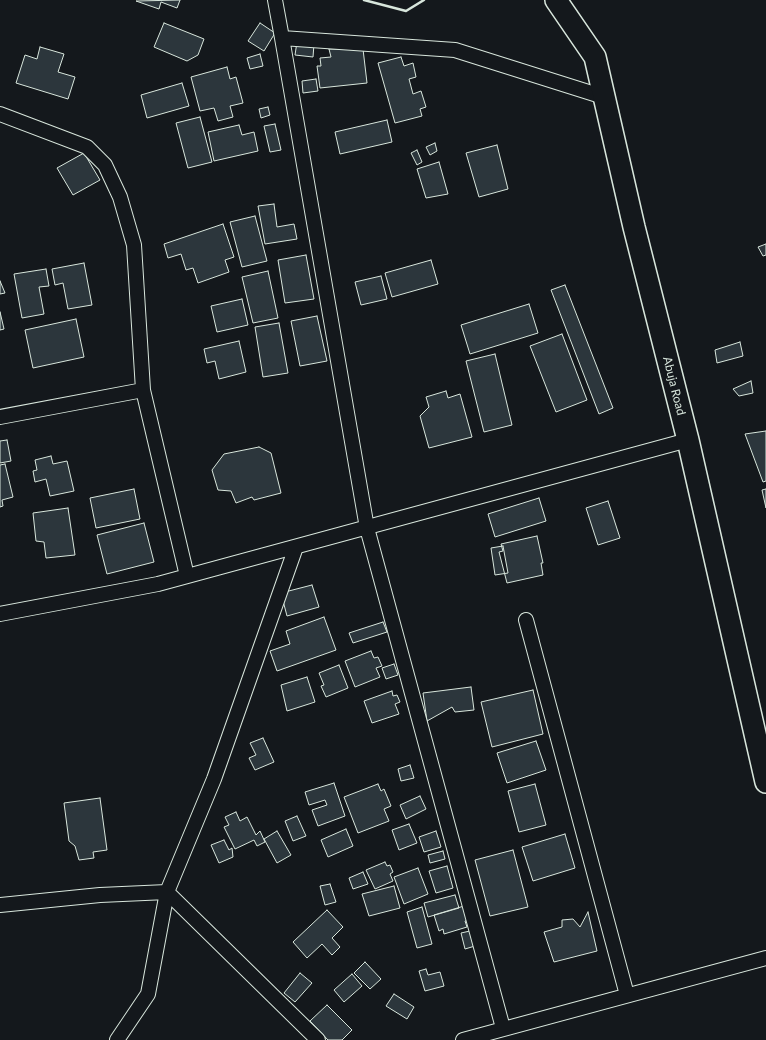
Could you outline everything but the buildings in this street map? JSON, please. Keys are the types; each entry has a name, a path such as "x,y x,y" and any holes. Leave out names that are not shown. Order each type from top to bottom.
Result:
{"main road":[{"name":"Abuja Road","path":"556,0 595,57 634,227 688,440 766,782"}],"street":[{"path":"276,0 367,528 503,1028"},
{"path":"282,38 455,50 604,97"},
{"path":"0,114 87,147 106,165 120,198 134,245 143,390 187,576"},
{"path":"0,417 143,390"},
{"path":"0,614 187,576 688,440"},
{"path":"117,1040 148,994 167,892 214,779 296,547"},
{"path":"526,620 627,995"},
{"path":"0,905 100,895 167,892 318,1040"},
{"path":"463,1040 766,958"}],"wall":[{"path":"364,0 406,11 424,0"}]}
